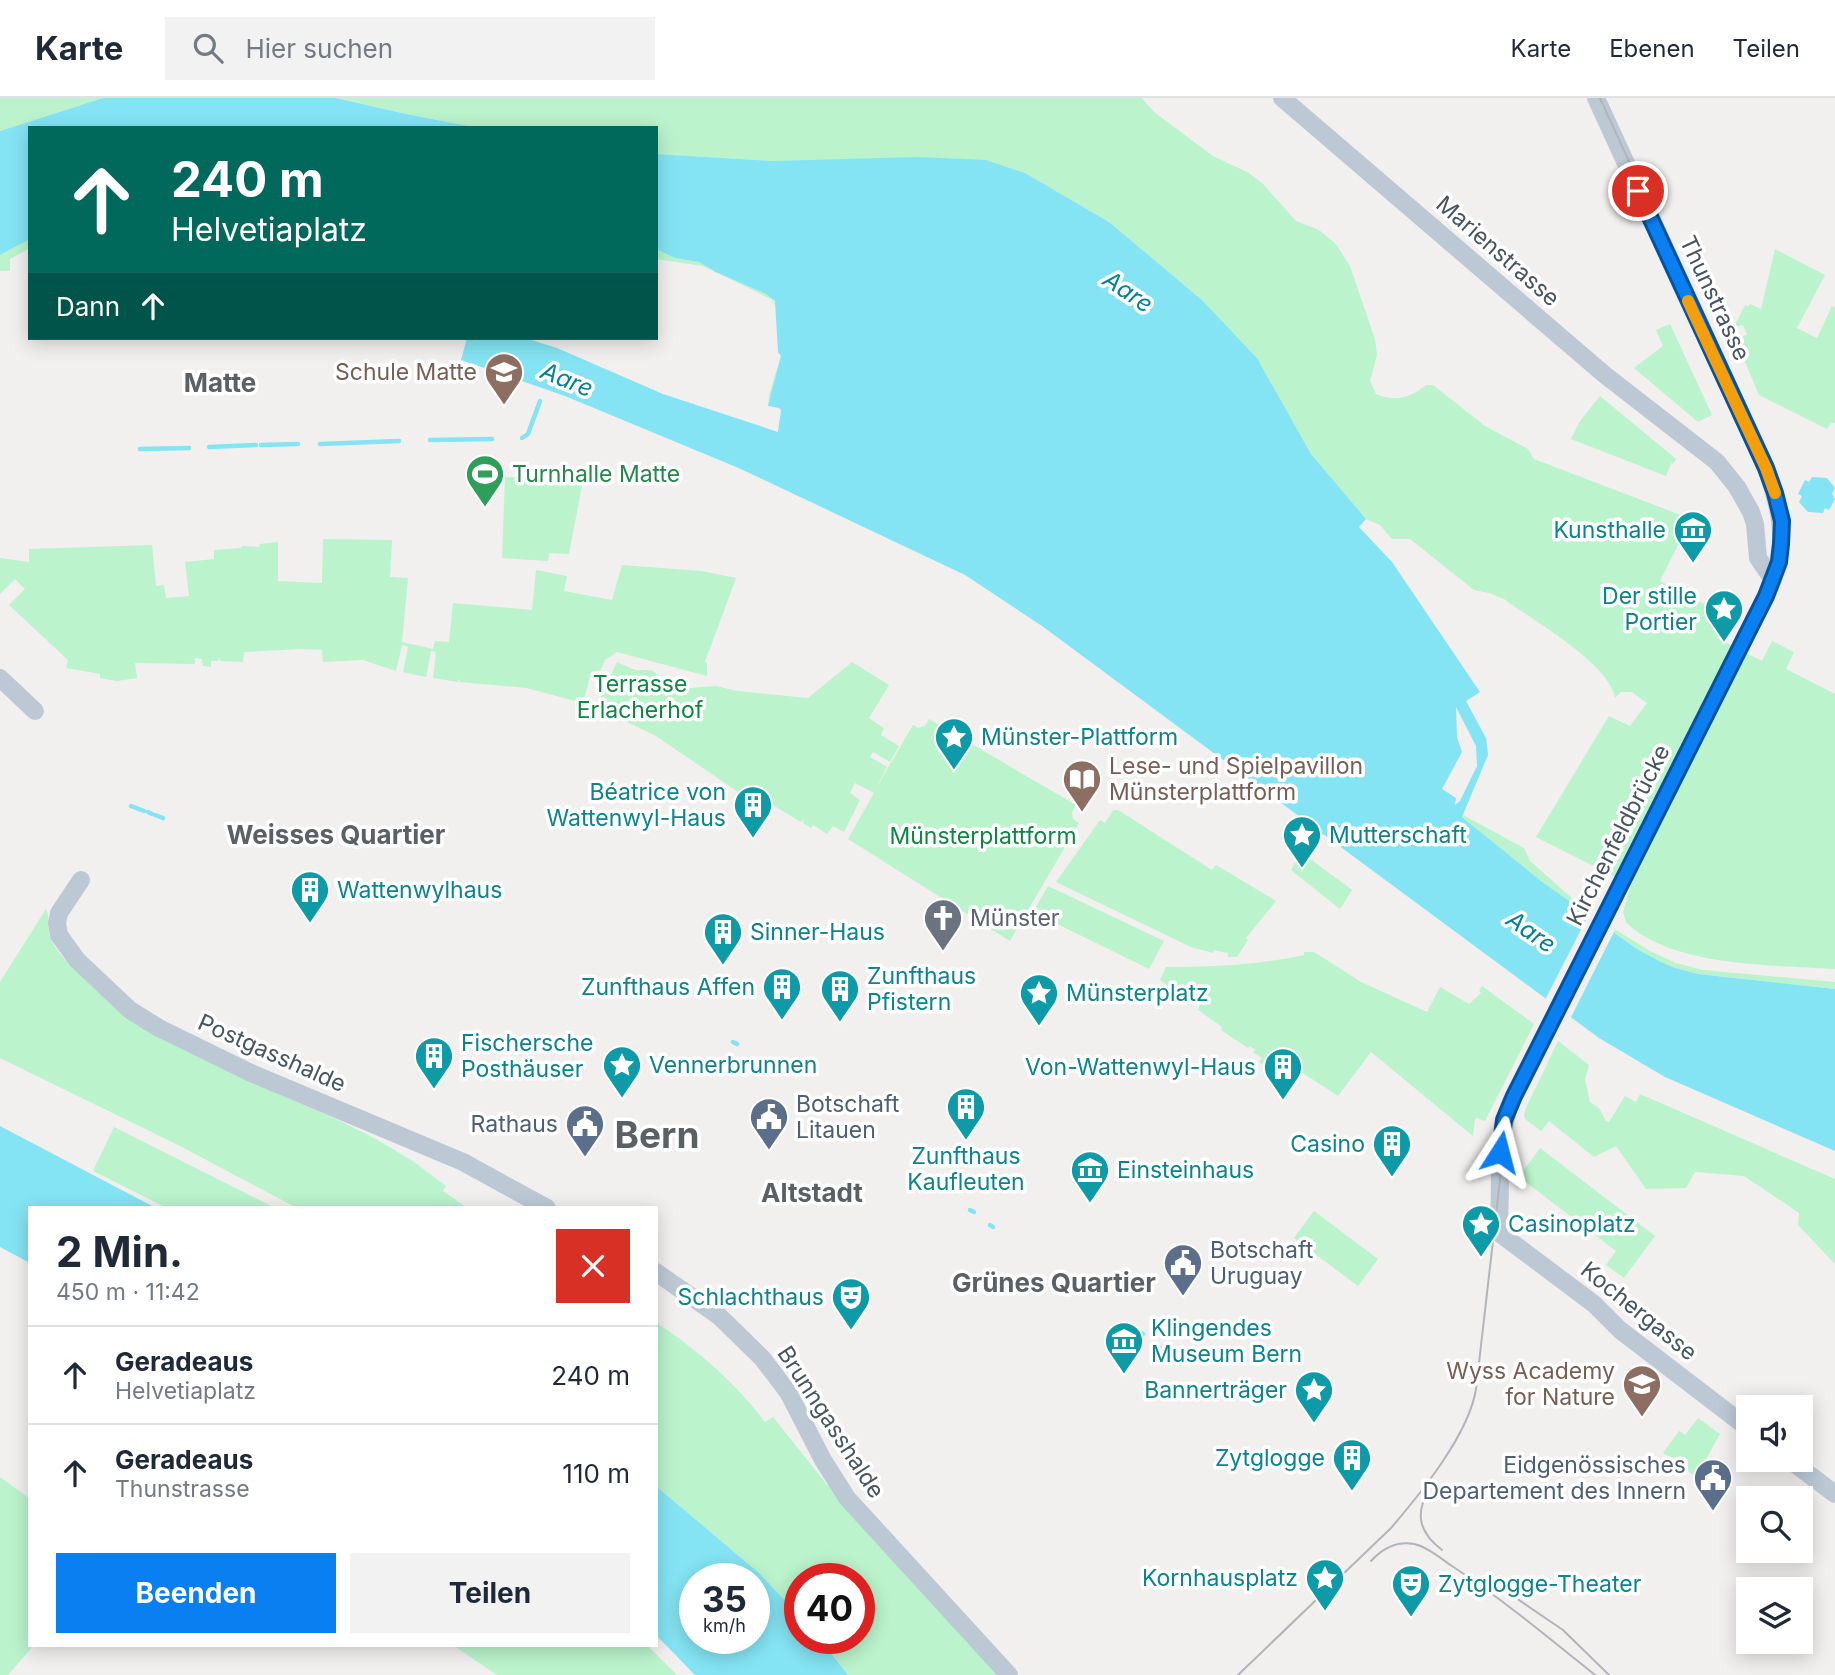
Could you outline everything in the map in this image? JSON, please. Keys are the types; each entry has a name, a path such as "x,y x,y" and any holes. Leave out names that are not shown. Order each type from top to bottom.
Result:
{"street":[{"name":"Marienstrasse","path":"1282,98 1605,375 1717,462 1737,487 1751,512 1758,558 1773,580"},
{"name":"Thunstrasse","path":"1596,98 1766,468 1782,521 1780,553 1773,580"},
{"name":"Kirchenfeldbrücke","path":"1498,1232 1501,1204 1500,1142 1504,1120 1514,1096 1773,580"},
{"path":"0,678 35,711"},
{"name":"Postgasshalde","path":"81,880 59,913 59,935 77,960 130,1010 159,1028 241,1069 463,1162 543,1206"},
{"name":"Kochergasse","path":"1498,1232 1594,1304 1620,1330 1736,1419"},
{"name":"Brunngasshalde","path":"658,1273 719,1316 762,1358 788,1392 823,1460 847,1498 1009,1675"},
{"path":"1806,1472 1835,1494"}],"green space":[{"path":"0,98 103,98 0,131"},
{"path":"337,98 1142,98 1154,112 1213,156 1249,173 1263,184 1296,221 1319,230 1336,244 1350,266 1375,339 1377,355 1370,381 1376,394 1389,398 1402,397 1415,393 1426,385 1433,385 1485,426 1528,449 1534,459 1691,519 1660,581 1727,616 1717,638 1762,661 1772,641 1794,652 1786,669 1835,694 1835,969 1724,961 1668,948 1645,937 1626,922 1623,912 1631,885 1536,837 1609,716 1630,726 1647,703 1632,692 1621,692 1615,698 1610,685 1599,671 1551,631 1504,599 1474,590 1410,539 1392,539 1380,525 1366,519 1311,454 1257,358 1202,300 1109,222 1025,173 985,160 774,161 658,154 658,126 469,126"},
{"path":"28,240 28,249 10,259 10,271 0,271 0,255"},
{"path":"1775,249 1825,275 1797,328 1817,338 1832,306 1835,308 1835,423 1831,423 1827,429 1759,395 1734,336 1740,339 1747,334 1743,325 1734,327 1745,305 1750,304 1761,309"},
{"path":"658,250 675,258 699,262 770,296 776,305 777,336 776,307 771,299 703,266 658,259"},
{"path":"1670,324 1712,415 1698,422 1634,368 1663,346 1656,330"},
{"path":"779,354 782,356 768,406 781,356"},
{"path":"1600,396 1676,459 1671,463 1666,476 1571,439 1580,421"},
{"path":"505,477 583,480 569,554 549,553 548,561 502,558"},
{"path":"323,539 392,540 390,577 408,578 402,642 433,649 435,641 449,642 453,603 532,610 536,570 567,576 564,591 612,600 622,565 701,571 736,578 705,662 707,676 617,652 605,660 597,678 590,677 583,703 526,688 433,678 436,652 431,651 426,677 403,672 408,647 402,645 396,671 363,660 323,662 322,650 300,649 244,652 243,662 220,661 219,658 218,661 211,661 211,667 203,666 202,659 195,658 195,664 135,663 137,678 117,681 100,678 100,674 66,668 68,660 9,605 25,589 15,579 0,594 0,558 29,562 29,549 152,545 156,586 164,585 166,598 189,596 185,562 214,559 214,550 242,546 259,547 260,544 278,542 278,581 322,583"},
{"path":"617,662 635,670 651,670 660,676 663,682 678,689 716,686 737,691 808,698 852,662 889,685 869,718 884,728 881,735 899,746 890,762 873,752 870,757 887,767 875,790 913,725 918,728 925,726 929,719 1076,805 1072,812 1073,819 1079,823 1010,941 848,839 874,793 855,783 850,793 860,800 844,832 833,826 827,834 813,825 811,828 803,823 804,819 801,822 746,789 741,794 656,736 596,707"},
{"path":"1113,810 1118,810 1212,870 1216,865 1276,901 1246,938 1248,940 1237,957 1191,947 1056,882 1100,820 1105,823"},
{"path":"1463,815 1524,848 1530,861 1590,914 1650,951 1676,963 1703,970 1835,982 1835,989 1698,974 1659,961 1637,949 1541,881 1462,817"},
{"path":"1301,852 1352,890 1340,909 1291,870"},
{"path":"1048,886 1164,941 1149,969 1033,912"},
{"path":"46,909 52,941 70,965 248,1081 332,1117 414,1162 446,1186 443,1191 465,1206 293,1206 178,1145 0,1058 0,982"},
{"path":"1304,952 1314,952 1361,982 1427,1012 1440,987 1469,1004 1481,993 1479,990 1482,986 1534,1024 1485,1121 1475,1119 1473,1136 1371,1052 1338,1096 1283,1060 1280,1064 1275,1060 1272,1063 1270,1061 1268,1068 1259,1062 1262,1058 1253,1052 1255,1050 1221,1030 1222,1027 1198,1010 1200,1005 1191,999 1187,1003 1166,988 1167,985 1160,980 1166,967 1253,963 1304,955"},
{"path":"1558,1041 1589,1065 1585,1080 1590,1102 1599,1108 1606,1121 1609,1122 1625,1096 1636,1102 1640,1094 1835,1179 1835,1264 1798,1225 1799,1213 1744,1176 1695,1172 1686,1188 1646,1189 1616,1146 1594,1157 1549,1121 1541,1131 1525,1119 1525,1110"},
{"path":"114,1127 271,1206 163,1206 93,1171"},
{"path":"1540,1148 1655,1236 1624,1278 1606,1265 1616,1251 1519,1177"},
{"path":"1314,1211 1378,1259 1358,1286 1294,1238"},
{"path":"658,1323 715,1368 765,1422 773,1417 828,1486 834,1482 1005,1675 848,1675 832,1654 875,1654 875,1563 784,1563 784,1599 770,1585 770,1563 747,1563 658,1488"},
{"path":"1698,1418 1720,1434 1696,1477 1687,1470 1686,1464 1663,1453 1679,1431 1685,1435"},
{"path":"0,1477 28,1498 28,1647 32,1647 8,1675 0,1675"},
{"path":"456,1647 649,1647 677,1675 497,1675"}],"water":[{"path":"103,98 336,98 469,126 28,126 28,240 0,255 0,131"},
{"name":"Aare","path":"658,154 774,161 918,157 986,160 1025,173 1109,222 1202,300 1257,358 1311,454 1366,519 1359,527 1392,562 1480,692 1466,701 1486,738 1488,755 1462,817 1541,881 1637,949 1659,961 1698,974 1835,989 1835,1151 1665,1077 1599,1038 1042,626 965,575 741,469 565,396 461,360 466,340 531,340 557,348 663,394 778,432 781,410 768,406 781,356 778,352 775,301 766,294 699,262 675,258 658,250","holes":["1456,707 1476,746 1477,766 1460,801 1455,805 1456,798 1442,789 1462,752 1457,737"]},
{"path":"1812,477 1827,478 1835,488 1832,494 1835,499 1829,510 1825,508 1823,513 1808,512 1799,502 1802,496 1798,494 1805,480 1809,482"},
{"path":"0,1126 152,1206 28,1206 28,1262 0,1247"},
{"path":"658,1488 747,1563 679,1563 679,1654 770,1654 770,1585 784,1599 784,1654 832,1654 848,1675 695,1675 658,1637"}],"pier":[{"path":"1590,912 1615,930 1569,1021 1544,1002"}],"waterway":[{"path":"522,438 528,434 540,401"},
{"path":"430,440 492,439"},
{"path":"320,444 399,441"},
{"path":"261,445 298,444"},
{"path":"209,447 256,445"},
{"path":"140,449 189,448"},
{"path":"131,806 144,811"},
{"path":"148,812 152,814"},
{"path":"155,815 163,818"},
{"path":"404,889 408,891"},
{"path":"434,900 439,902"},
{"path":"733,1042 737,1044"},
{"path":"762,1060 766,1062"},
{"path":"970,1210 974,1212"},
{"path":"1139,1332 1143,1334"},
{"path":"1160,1348 1164,1351"}],"tram line":[{"path":"1238,1675 1391,1528 1429,1481 1464,1425 1476,1389 1504,1145 1512,1108 1772,592 1781,567 1785,516 1779,490 1600,98"},
{"path":"1692,321 1768,492 1776,527"},
{"path":"1428,1492 1421,1509 1422,1524 1429,1538 1442,1550"},
{"path":"1371,1561 1385,1549 1407,1543 1434,1553 1507,1605 1595,1675"},
{"path":"1491,1581 1563,1630 1609,1675"}],"slow traffic":[{"path":"1688,301 1766,468 1775,493"}],"place":[{"name":"Schule Matte","path":"504,406"},
{"name":"Turnhalle Matte","path":"485,508"},
{"name":"Kunsthalle","path":"1693,564"},
{"name":"Der stille Portier","path":"1724,643"},
{"name":"Münster-Plattform","path":"954,771"},
{"name":"Lese- und Spielpavillon Münsterplattform","path":"1082,813"},
{"name":"Béatrice von Wattenwyl-Haus","path":"753,839"},
{"name":"Mutterschaft","path":"1302,869"},
{"name":"Wattenwylhaus","path":"310,924"},
{"name":"Münster","path":"943,952"},
{"name":"Sinner-Haus","path":"723,966"},
{"name":"Zunfthaus Affen","path":"782,1021"},
{"name":"Zunfthaus Pfistern","path":"840,1023"},
{"name":"Münsterplatz","path":"1039,1027"},
{"name":"Fischersche Posthäuser","path":"434,1090"},
{"name":"Vennerbrunnen","path":"622,1099"},
{"name":"Von-Wattenwyl-Haus","path":"1283,1101"},
{"name":"Zunfthaus Kaufleuten","path":"966,1141"},
{"name":"Botschaft Litauen","path":"769,1151"},
{"name":"Rathaus","path":"585,1158"},
{"name":"Casino","path":"1392,1178"},
{"name":"Einsteinhaus","path":"1090,1204"},
{"name":"Casinoplatz","path":"1481,1258"},
{"name":"Botschaft Uruguay","path":"1183,1297"},
{"name":"Schlachthaus","path":"851,1331"},
{"name":"Klingendes Museum Bern","path":"1124,1375"},
{"name":"Wyss Academy for Nature","path":"1642,1418"},
{"name":"Bannerträger","path":"1314,1424"},
{"name":"Zytglogge","path":"1352,1492"},
{"name":"Eidgenössisches Departement des Innern","path":"1713,1512"},
{"name":"Kornhausplatz","path":"1325,1612"},
{"name":"Zytglogge-Theater","path":"1411,1618"}],"district":[{"name":"Matte","path":"220,383"},
{"name":"Weisses Quartier","path":"336,835"},
{"name":"Bern","path":"657,1135"},
{"name":"Altstadt","path":"812,1193"},
{"name":"Grünes Quartier","path":"1054,1283"}],"route":[{"path":"1500,1152 1504,1120 1514,1096 1766,596 1779,562 1782,521 1766,468 1638,191"}],"park label":[{"name":"Terrasse Erlacherhof","path":"640,697"},
{"name":"Münsterplattform","path":"983,836"}]}
